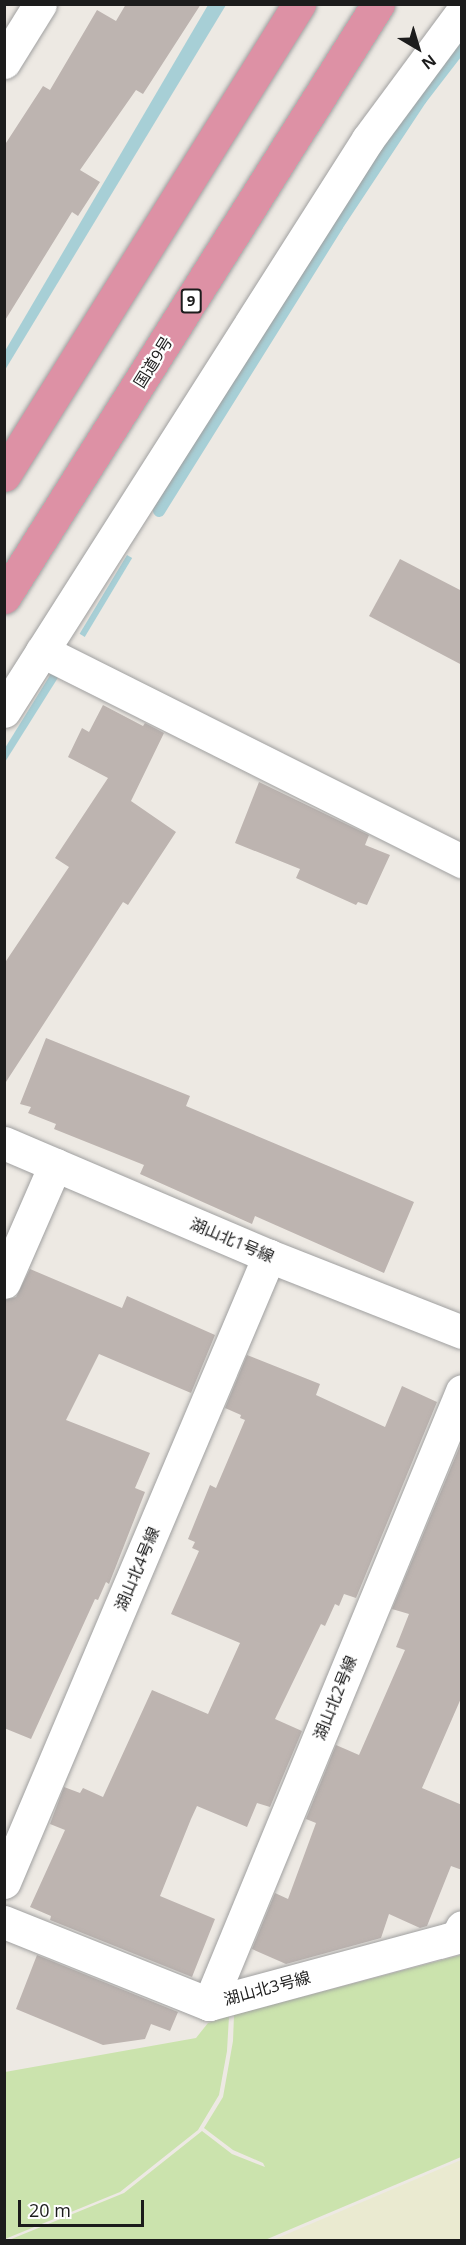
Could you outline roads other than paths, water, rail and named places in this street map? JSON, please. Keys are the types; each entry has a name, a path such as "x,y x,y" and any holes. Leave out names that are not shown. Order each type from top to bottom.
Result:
{"highway":[{"path":"4,475 299,4"},
{"name":"国道9号","path":"4,597 378,4"}],"street":[{"path":"4,62 40,4"},
{"path":"4,711 368,139 462,12"},
{"path":"42,651 462,861"},
{"name":"湖山北1号線","path":"4,1143 269,1256 462,1332"},
{"path":"4,1282 55,1165"},
{"name":"湖山北4号線","path":"4,1882 269,1256"},
{"name":"湖山北2号線","path":"209,2004 462,1391"},
{"name":"湖山北3号線","path":"4,1922 209,2004 457,1937 462,1927"}],"water":[{"path":"208,5 226,5 5,370 5,351"},
{"path":"127,555 132,558 85,637 80,634"},
{"path":"52,672 59,676 5,762 5,748"}],"waterway":[{"path":"159,511 337,226 421,99 462,46"}]}
